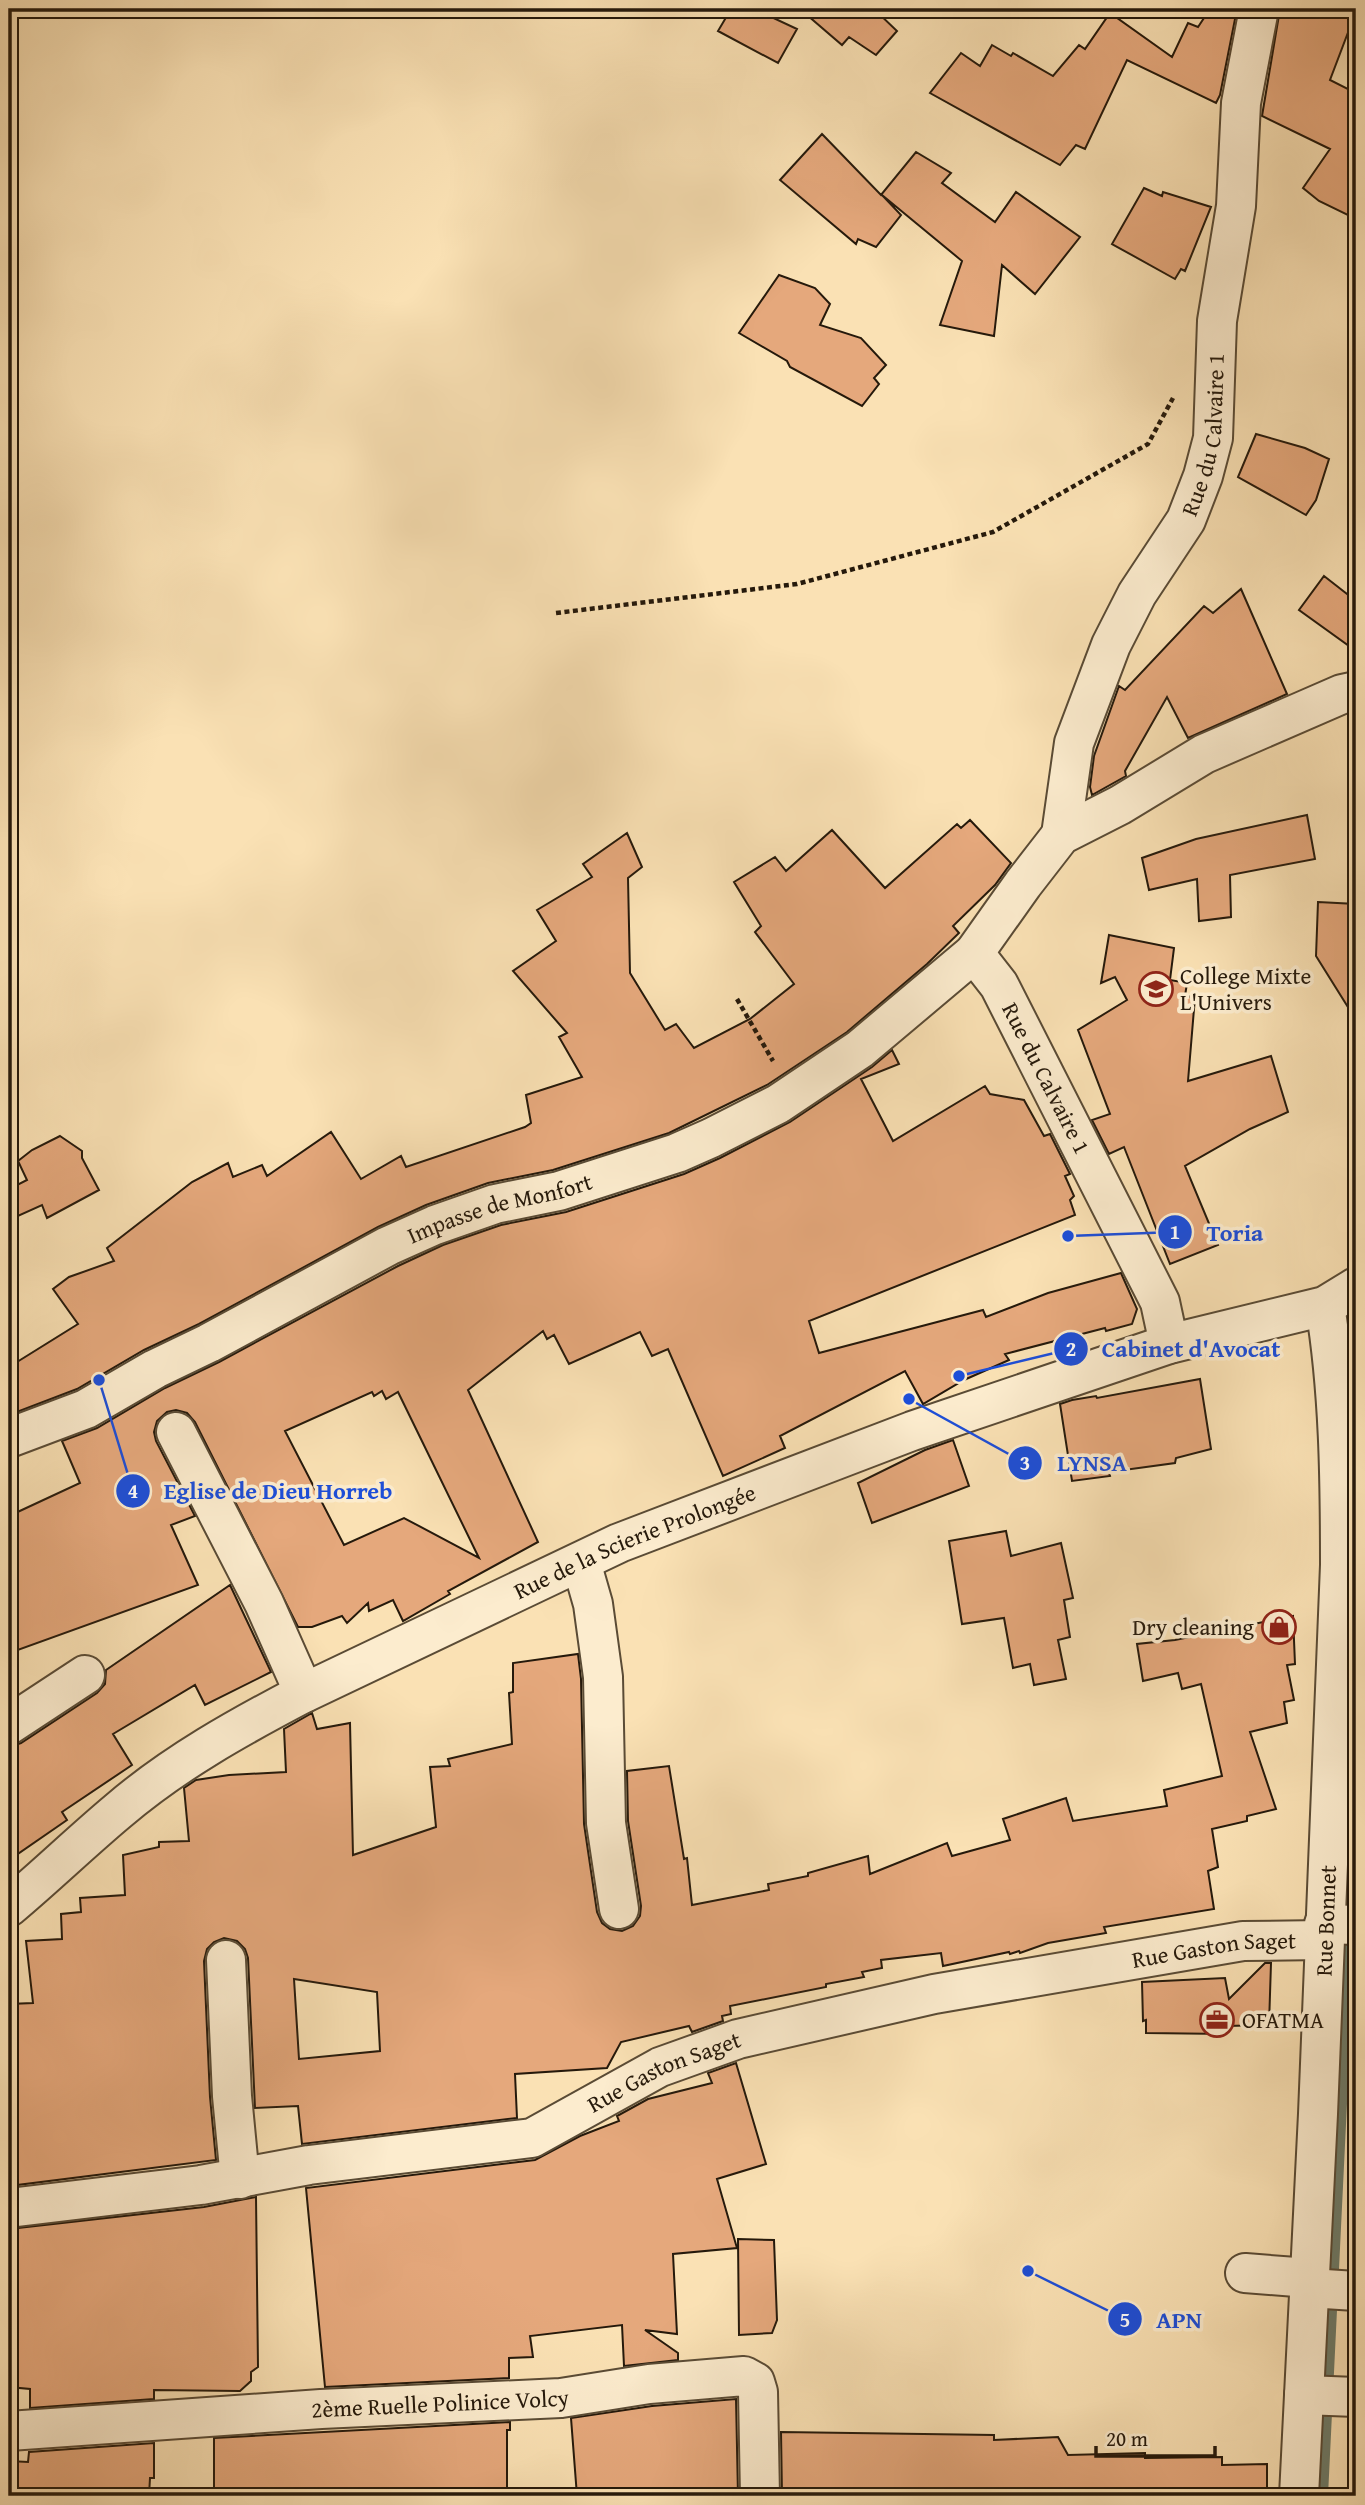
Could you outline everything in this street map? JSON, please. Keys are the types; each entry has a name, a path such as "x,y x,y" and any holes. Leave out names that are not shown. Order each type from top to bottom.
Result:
{"street":[{"name":"Rue du Calvaire 1","path":"1061,835 1074,744 1111,645 1137,594 1186,520 1203,476 1213,438 1217,321 1236,206 1241,103 1259,9"},
{"name":"Rue du Calvaire 1","path":"1168,1343 1160,1302 999,985 974,953 1061,835 1120,805 1204,754 1342,694 1356,691"},
{"name":"Impasse de Monfort","path":"9,1438 86,1409 388,1246 435,1225 495,1204 559,1191 677,1153 722,1133 778,1104 860,1049 974,953"},
{"name":"Rue de la Scierie Prolongée","path":"9,1907 118,1810 187,1758 304,1693 620,1543 912,1431 1168,1343 1341,1296"},
{"name":"Rue Bonnet","path":"1299,2496 1329,2396 1328,2287 1336,1929 1344,1814 1349,1614 1340,1511 1346,1415 1334,1361 1341,1296"},
{"path":"176,1432 264,1603 304,1693"},
{"path":"581,1562 593,1604 603,1677 606,1823 619,1909"},
{"path":"9,1725 85,1675"},
{"name":"Rue Gaston Saget","path":"9,2208 240,2179 309,2165 532,2138 660,2067 738,2039 820,2018 934,1994 1243,1941 1336,1929"},
{"path":"226,1960 232,2096 240,2179"},
{"path":"1245,2273 1328,2287"},
{"name":"2ème Ruelle Polinice Volcy","path":"9,2431 321,2409 561,2398 649,2384 744,2376 755,2382 758,2392 760,2496"}],"path":[{"path":"556,613 797,584 993,532 1147,444 1179,388"},
{"path":"737,999 766,1050"}],"building":[{"path":"731,9 754,9 797,29 778,63 718,31"},
{"path":"800,9 874,9 897,31 876,55 849,37 842,45"},
{"path":"1210,9 1237,9 1220,95 1216,103 1127,60 1085,149 1076,145 1060,165 930,93 961,53 980,66 992,45 1011,56 1013,53 1053,76 1079,45 1085,49 1110,13 1172,57 1188,23 1198,27"},
{"path":"1280,9 1326,9 1355,14 1330,80 1356,93 1356,219 1319,201 1303,188 1330,149 1262,116"},
{"path":"822,134 881,195 916,152 951,173 942,183 995,222 1016,192 1080,237 1035,294 1002,265 994,336 940,325 962,261 882,195 901,215 876,247 858,239 856,244 780,180"},
{"path":"1144,188 1162,196 1163,192 1211,207 1185,271 1181,269 1175,279 1112,244"},
{"path":"779,275 815,288 830,304 820,325 861,338 886,365 874,378 879,384 862,406 790,367 787,361 739,333"},
{"path":"1256,434 1305,448 1329,459 1316,500 1306,515 1238,477"},
{"path":"1324,576 1356,601 1356,651 1299,610"},
{"path":"1241,589 1287,694 1188,738 1167,697 1125,771 1126,776 1092,795 1090,787 1094,756 1119,686 1125,690 1204,606 1213,613"},
{"path":"1307,815 1315,859 1230,875 1231,917 1199,921 1197,879 1149,890 1142,858 1196,839"},
{"path":"970,820 1011,863 995,885 953,926 959,933 847,1032 767,1085 669,1133 553,1170 488,1183 426,1205 378,1227 199,1324 144,1350 77,1389 9,1415 9,1367 78,1324 53,1289 69,1277 114,1261 107,1248 192,1182 228,1163 233,1177 262,1165 267,1176 331,1132 361,1179 401,1156 406,1167 525,1127 531,1123 526,1095 582,1077 559,1037 567,1033 513,971 556,941 537,910 592,877 583,864 627,833 642,867 628,878 630,973 665,1030 676,1024 694,1048 750,1019 794,984 755,932 761,926 734,882 775,857 786,871 832,830 885,888 957,824 961,828"},
{"path":"1318,902 1356,904 1356,1020 1316,956"},
{"path":"1109,935 1174,948 1170,980 1187,983 1185,996 1195,997 1188,1081 1271,1056 1288,1112 1250,1129 1185,1166 1218,1245 1170,1264 1124,1147 1109,1154 1092,1120 1110,1114 1078,1030 1127,1000 1115,977 1101,983"},
{"path":"892,1050 899,1064 861,1079 893,1141 985,1086 990,1094 1024,1100 1044,1136 1050,1134 1070,1174 1065,1176 1074,1196 1070,1200 1075,1215 809,1321 819,1353 983,1310 986,1317 1048,1293 1121,1273 1137,1309 1132,1324 1106,1331 1105,1328 1005,1354 1009,1360 964,1380 923,1404 905,1371 780,1436 785,1448 723,1476 668,1349 652,1356 640,1332 569,1364 554,1335 547,1339 543,1331 468,1390 538,1542 448,1591 450,1594 403,1621 393,1600 369,1611 368,1603 347,1623 342,1616 312,1627 298,1627 195,1422 187,1413 176,1410 167,1412 157,1421 154,1432 156,1441 195,1516 171,1525 198,1585 15,1651 9,1629 9,1516 80,1483 62,1441 97,1428 165,1388 443,1245 501,1225 566,1212 684,1174 720,1158 790,1122 872,1067","holes":["382,1391 386,1399 398,1392 479,1558 404,1518 344,1545 285,1431 372,1392 374,1396"]},
{"path":"60,1136 82,1151 82,1158 99,1190 47,1218 42,1205 9,1220 9,1189 27,1180 18,1161 32,1150"},
{"path":"1200,1379 1211,1449 1176,1458 1175,1463 1109,1472 1110,1476 1072,1481 1060,1404"},
{"path":"953,1440 969,1486 872,1523 858,1483 925,1450"},
{"path":"1006,1531 1011,1556 1061,1543 1073,1598 1064,1600 1070,1637 1058,1640 1066,1679 1034,1685 1030,1664 1013,1668 1004,1618 962,1624 949,1541"},
{"path":"230,1585 271,1672 205,1705 195,1685 113,1734 132,1765 62,1812 67,1820 9,1860 9,1747 21,1743 97,1693 105,1684 106,1670"},
{"path":"1293,1616 1295,1664 1287,1665 1294,1700 1284,1702 1287,1723 1250,1732 1276,1809 1247,1816 1247,1821 1212,1829 1218,1867 1208,1871 1214,1909 1104,1927 1106,1933 1048,1943 1020,1953 1009,1952 943,1966 941,1953 881,1960 882,1968 862,1972 864,1977 730,2006 731,2014 722,2016 723,2021 692,2032 689,2026 621,2042 607,2068 515,2074 517,2118 302,2144 298,2106 255,2108 248,1958 245,1949 237,1941 224,1938 207,1949 204,1961 210,2097 216,2160 9,2186 9,2004 33,2003 26,1941 62,1939 61,1914 81,1912 80,1898 125,1895 123,1855 159,1847 159,1842 189,1841 184,1788 196,1780 286,1772 284,1729 312,1713 317,1729 350,1723 353,1855 436,1827 430,1767 450,1766 448,1759 512,1744 509,1693 513,1692 513,1663 578,1654 581,1679 584,1824 597,1912 602,1923 610,1929 622,1931 633,1926 640,1916 641,1906 628,1821 627,1771 669,1766 684,1859 687,1858 692,1905 769,1890 768,1884 808,1876 808,1873 868,1856 870,1874 947,1843 952,1856 1010,1840 1003,1819 1066,1798 1073,1821 1167,1806 1164,1790 1222,1776 1201,1684 1182,1689 1178,1673 1143,1681 1137,1644 1175,1640","holes":["294,1979 377,1992 380,2051 299,2059"]},
{"path":"1265,1963 1271,1963 1269,2025 1226,2026 1226,2034 1146,2033 1142,1982 1225,1978 1229,1999"},
{"path":"736,2063 766,2164 717,2179 737,2248 673,2254 677,2334 645,2330 678,2353 678,2360 624,2366 622,2325 530,2336 533,2357 509,2358 509,2378 325,2387 306,2188 535,2160 580,2136 619,2121 617,2116 648,2099 712,2083 708,2073"},
{"path":"256,2197 258,2367 251,2372 251,2381 240,2391 154,2390 154,2399 30,2408 30,2389 9,2387 9,2229 204,2207"},
{"path":"738,2239 774,2240 777,2320 772,2333 739,2335"},
{"path":"736,2399 738,2496 577,2496 571,2418 652,2406"},
{"path":"510,2422 510,2430 507,2430 507,2496 214,2496 214,2438"},
{"path":"781,2432 994,2435 994,2440 1058,2437 1068,2455 1145,2453 1145,2458 1222,2457 1222,2465 1267,2464 1267,2496 782,2496"},
{"path":"154,2443 154,2478 150,2478 149,2496 9,2496 9,2461 28,2462 29,2452"}],"waterway":[{"path":"1322,2496 1345,2021 1356,1714"}],"place":[{"name":"College Mixte L'Univers","path":"1156,989"},
{"name":"Toria","path":"1068,1236"},
{"name":"Cabinet d'Avocat","path":"959,1376"},
{"name":"Eglise de Dieu Horreb","path":"99,1380"},
{"name":"LYNSA","path":"909,1399"},
{"name":"Dry cleaning","path":"1279,1627"},
{"name":"OFATMA","path":"1217,2020"},
{"name":"APN","path":"1028,2271"}]}
